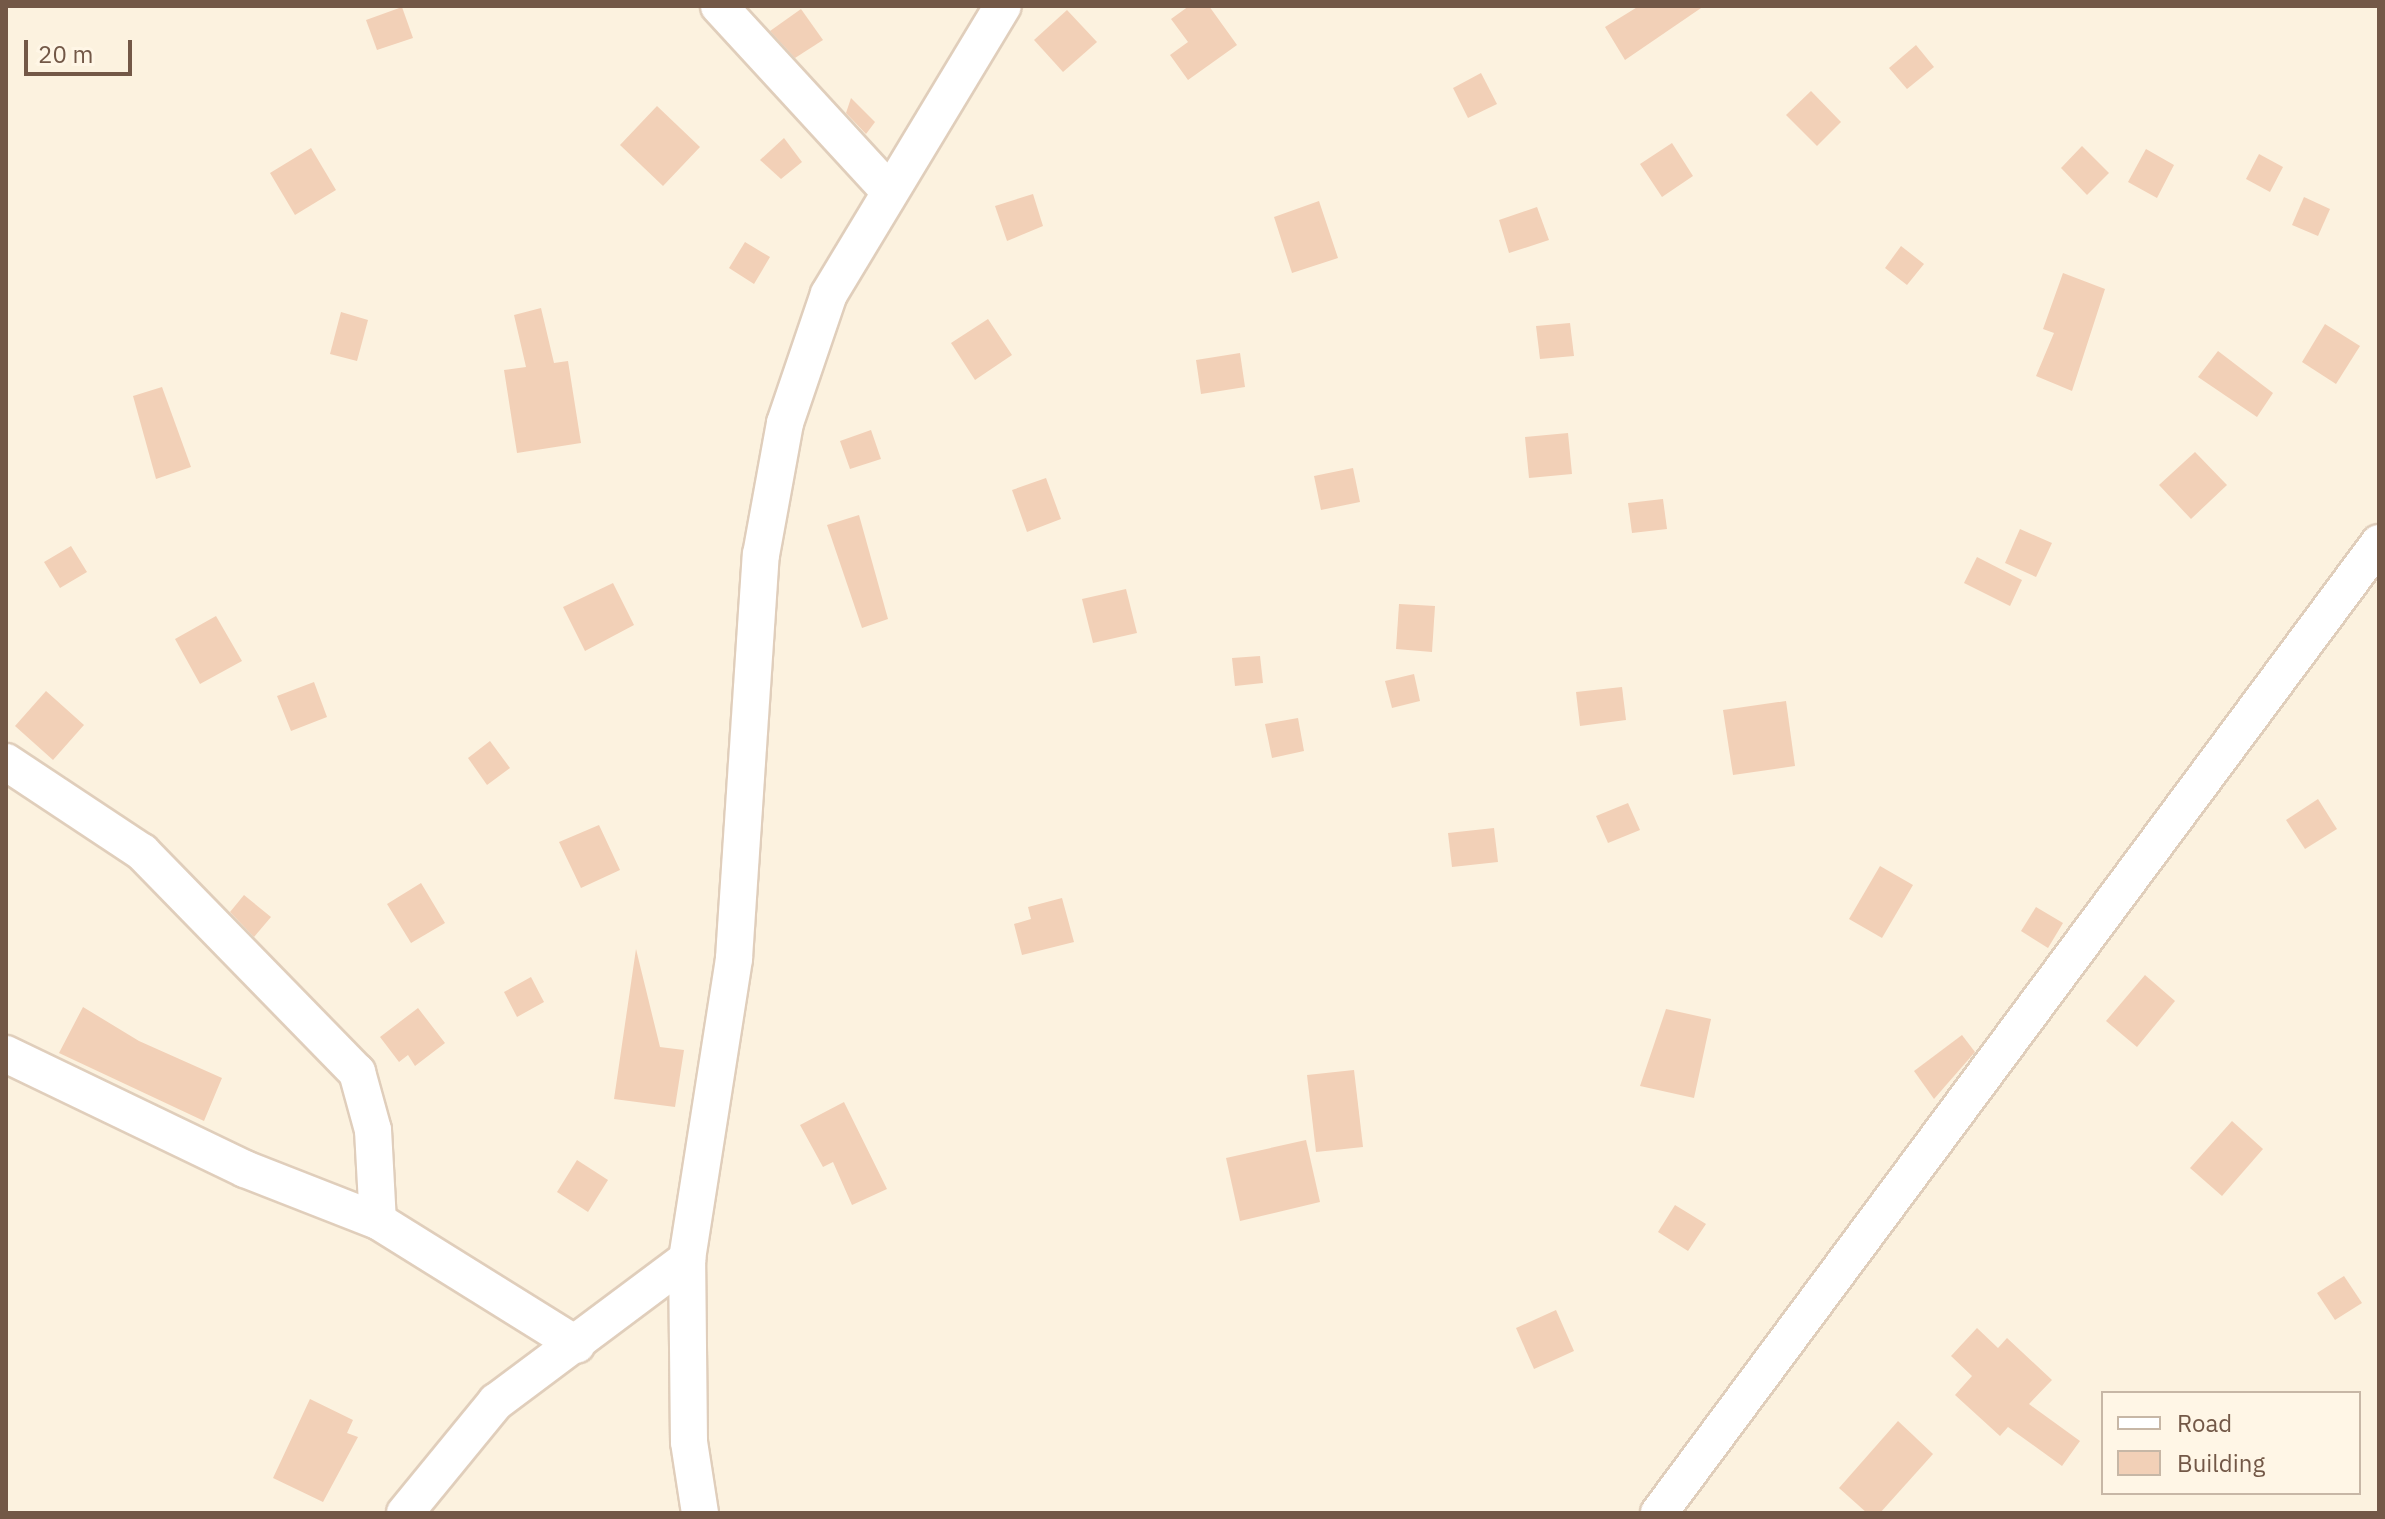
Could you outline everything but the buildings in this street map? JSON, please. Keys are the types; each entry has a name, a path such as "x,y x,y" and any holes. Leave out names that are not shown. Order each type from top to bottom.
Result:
{"street":[{"path":"719,6 888,190"},
{"path":"700,1513 689,1442 687,1259 734,958 761,555 782,438 829,294 888,190 1003,6"},
{"path":"1659,1513 2379,543"},
{"path":"6,762 142,852 357,1072 373,1130 378,1221"},
{"path":"6,1054 245,1169 378,1221 577,1345"},
{"path":"405,1513 496,1402 577,1345 687,1259"}]}
